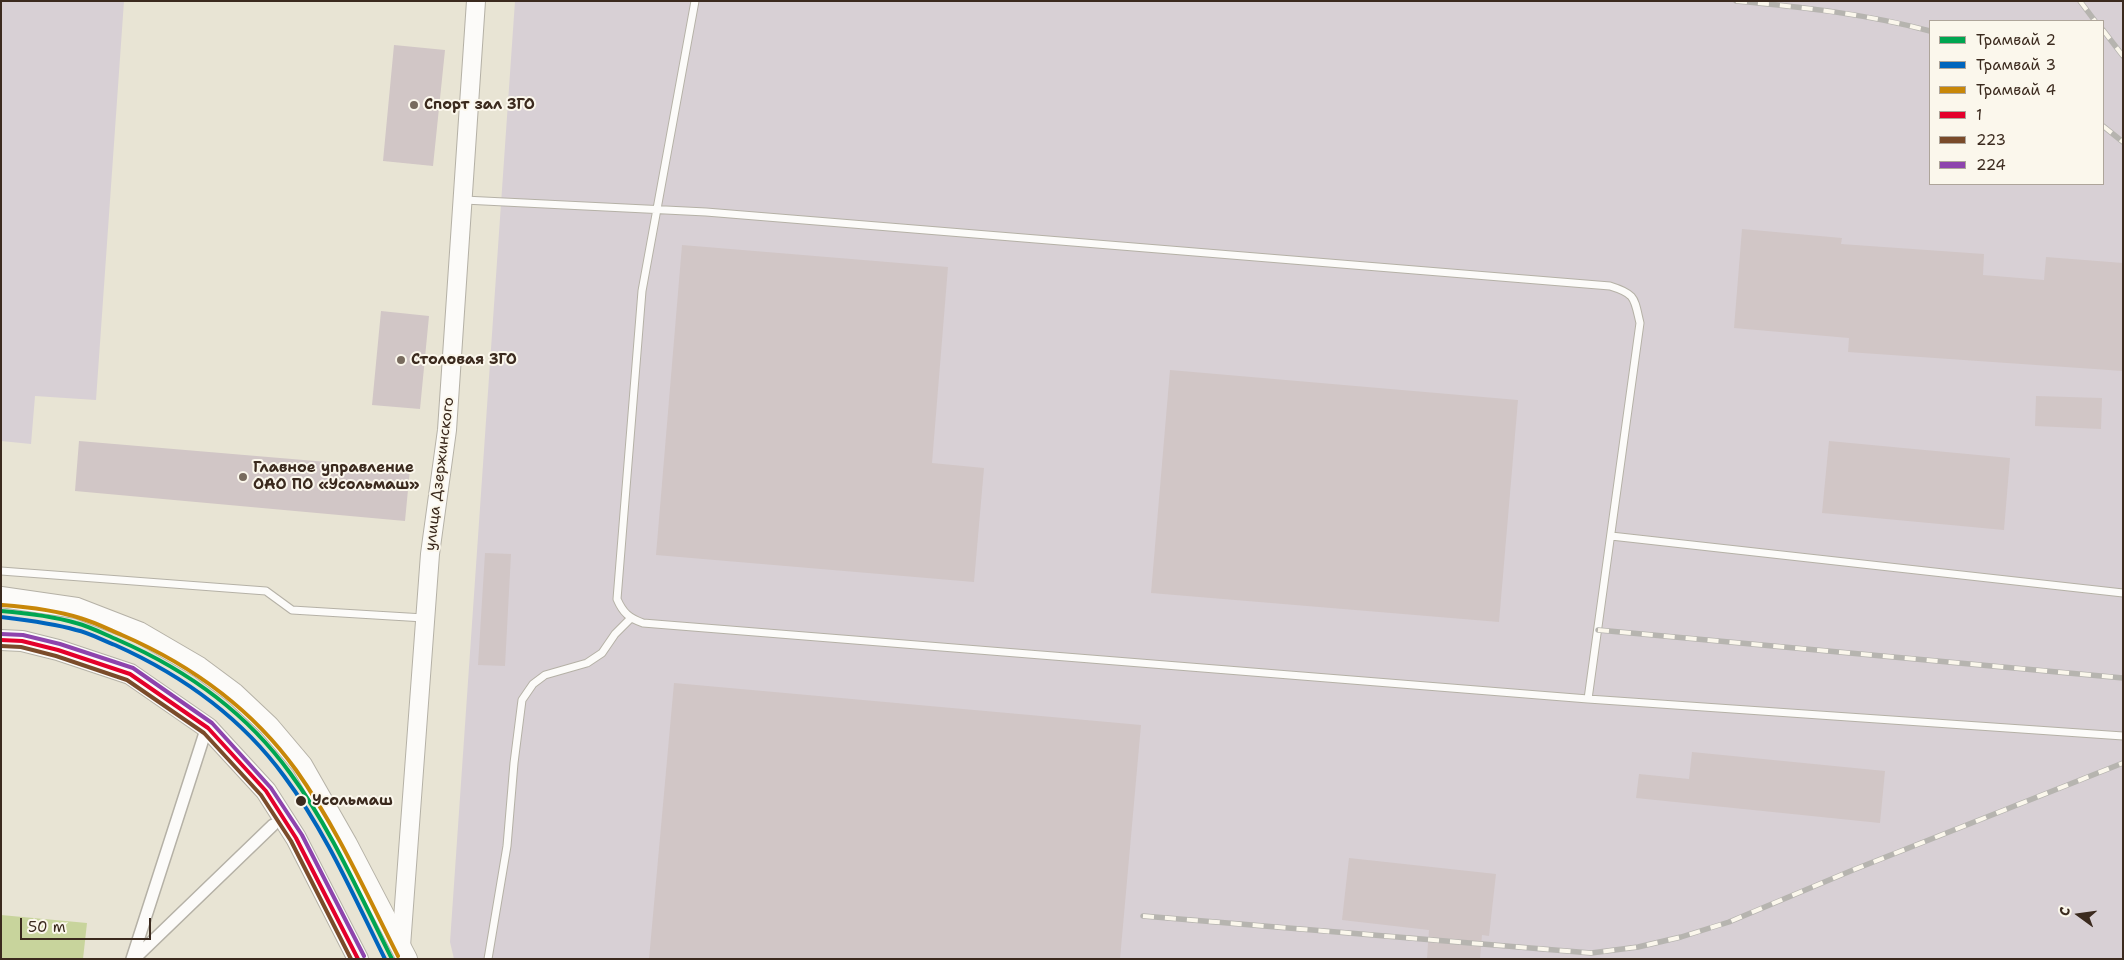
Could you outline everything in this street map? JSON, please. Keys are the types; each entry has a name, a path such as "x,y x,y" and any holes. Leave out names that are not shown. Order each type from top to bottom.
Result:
{"main road":[{"path":"1,597 77,608 139,632 199,667 234,694 269,726 302,766 347,844 404,952"},
{"path":"1,640 22,641 58,650 130,674 208,728 266,791 296,838 358,959"}],"street":[{"name":"улица Дзержинского","path":"404,952 425,618 430,554 447,430 476,1"},
{"path":"133,959 204,736"},
{"path":"133,959 273,825"}],"lane":[{"path":"695,1 642,291 617,600 622,611 630,619 643,623 1588,699 2123,736"},
{"path":"464,200 656,210 1600,285 1628,292 1635,302 1640,323 1588,699"},
{"path":"1611,536 2123,593"},
{"path":"1,571 266,591 292,610 425,618"},
{"path":"488,959 507,846 514,763 522,700 533,684 545,675 586,663 602,653 615,634 630,619"}],"shaded area":[{"path":"1,1 124,1 96,400 35,396 31,444 1,441"},
{"path":"515,1 2123,1 2123,959 454,959 450,942"}],"green space":[{"path":"1,915 87,923 83,959 1,959"}],"building":[{"name":"Спорт зал ЗГО","path":"394,45 445,50 433,166 383,161"},
{"path":"1742,229 1842,238 1841,244 1984,254 1983,275 2044,280 2046,257 2123,263 2123,371 1848,352 1849,338 1734,328"},
{"path":"682,245 948,267 932,463 984,468 974,582 656,555"},
{"name":"Столовая ЗГО","path":"381,311 429,316 420,409 372,405"},
{"path":"1170,370 1518,400 1499,622 1151,593"},
{"path":"2036,396 2102,398 2101,429 2035,426"},
{"name":"Главное управление ОАО ПО «Усольмаш»","path":"79,441 410,469 405,521 75,491"},
{"path":"1829,441 2010,458 2004,530 1822,513"},
{"path":"485,553 511,554 505,666 478,665"},
{"path":"674,683 1141,725 1120,959 649,959"},
{"path":"1692,752 1885,771 1880,823 1636,798 1639,774 1689,779"},
{"path":"1349,858 1496,874 1489,936 1482,935 1480,959 1427,959 1429,930 1342,920"}],"railway":[{"path":"1736,1 1834,12 1929,31"},
{"path":"2080,1 2094,20"},
{"path":"2104,31 2123,56"},
{"path":"2104,127 2123,142"},
{"path":"1598,630 2123,678"},
{"path":"1143,916 1591,953 1638,947 1681,937 1729,922 1853,870 2123,763"}],"tram line":[{"name":"4","path":"2,605 61,613 101,626 172,660 196,675 240,708 279,748 311,792 350,861 398,956"},
{"name":"2","path":"1,611 58,618 97,631 168,665 191,679 234,712 273,751 305,795 345,864 392,959"},
{"name":"3","path":"1,617 67,628 86,633 115,645 140,657 186,684 229,716 267,754 299,797 339,865 385,959"}],"transit line":[{"name":"224","path":"1,634 23,635 60,644 133,668 212,723 271,788 302,835 364,956"},
{"name":"1","path":"1,640 22,641 58,650 130,674 208,728 266,791 296,838 358,959"},
{"name":"223","path":"1,646 21,647 56,656 127,680 204,733 261,795 291,841 351,959"}],"place":[{"name":"Спорт зал ЗГО","path":"414,105"},
{"name":"Столовая ЗГО","path":"401,360"},
{"name":"Главное управление ОАО ПО «Усольмаш»","path":"243,477"},
{"name":"Усольмаш","path":"301,801"}]}
